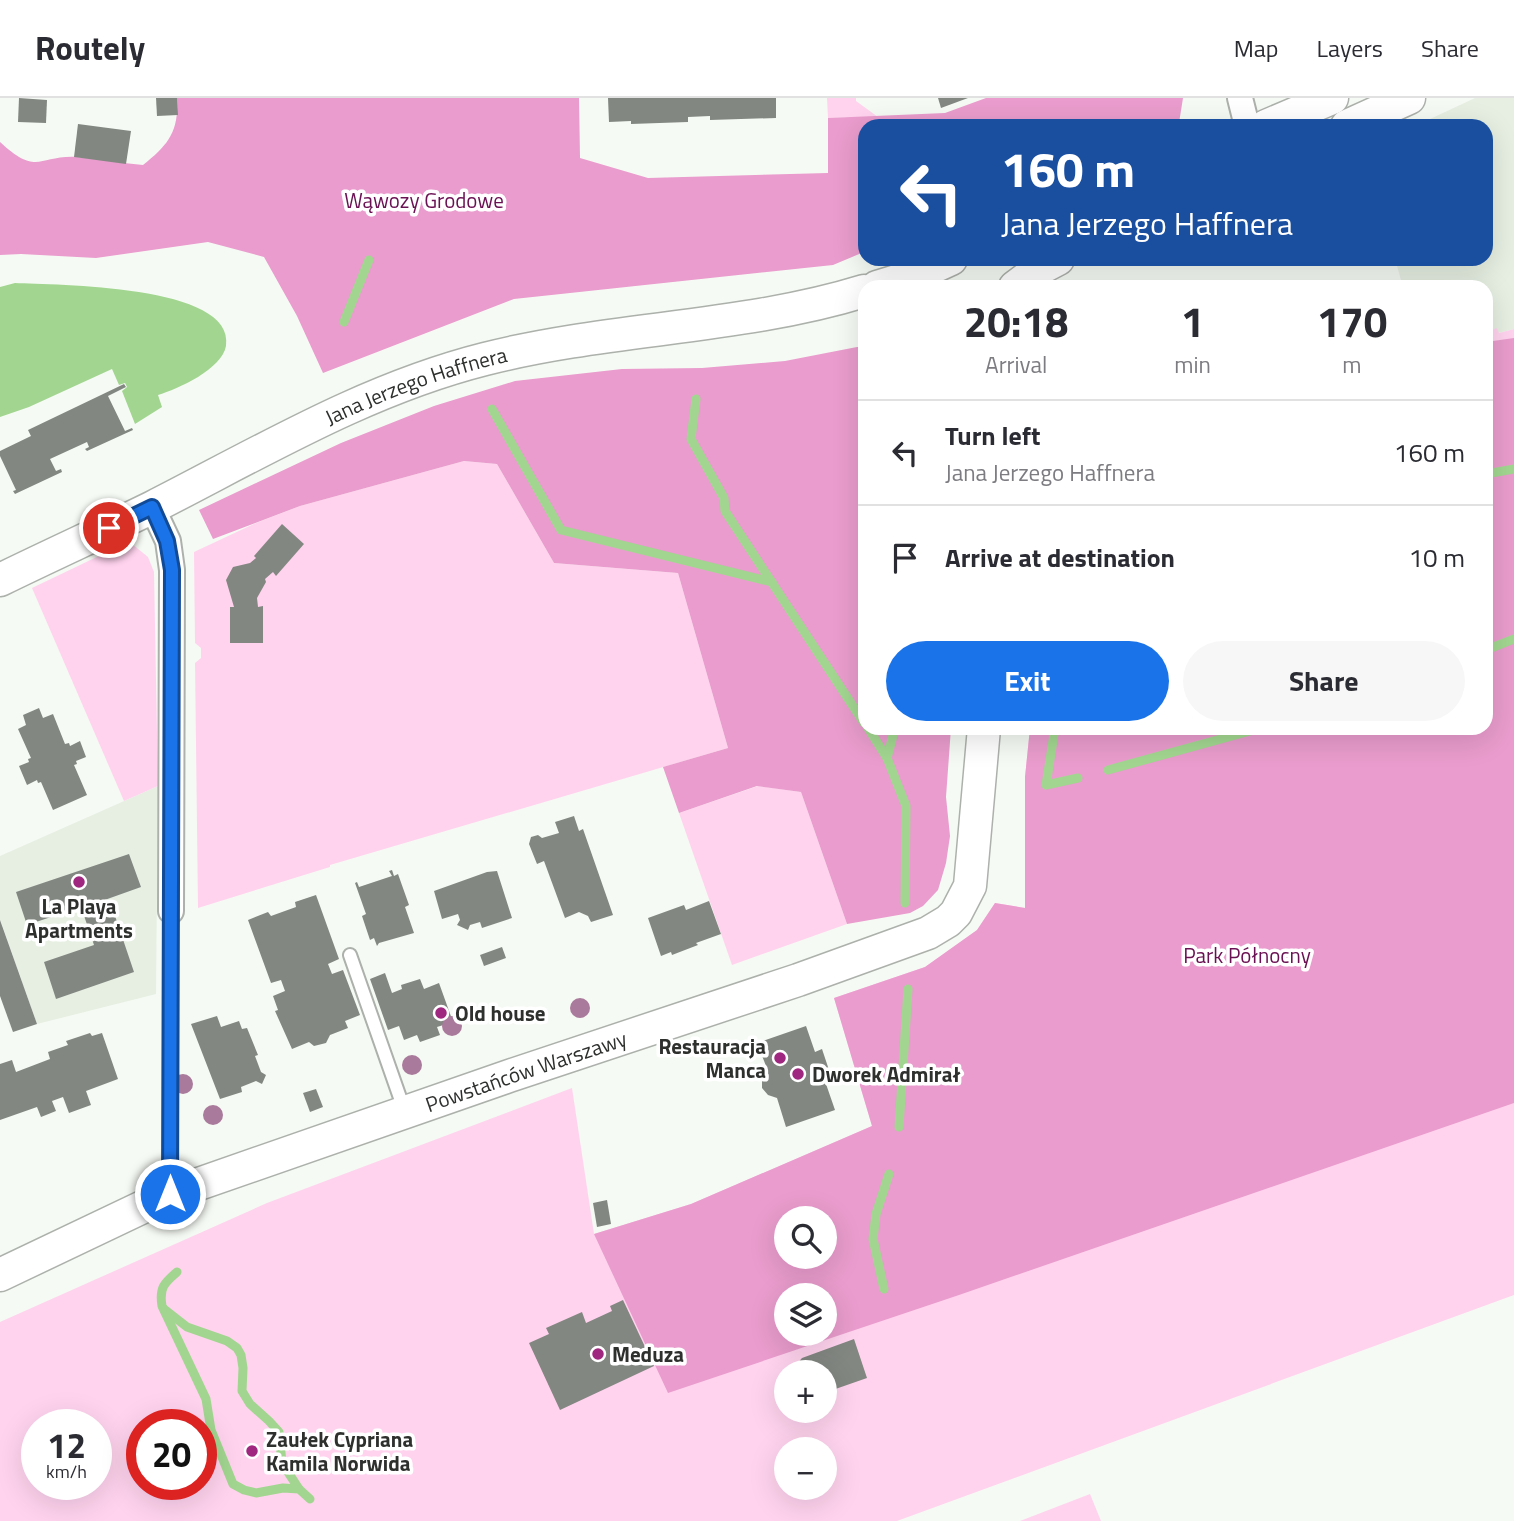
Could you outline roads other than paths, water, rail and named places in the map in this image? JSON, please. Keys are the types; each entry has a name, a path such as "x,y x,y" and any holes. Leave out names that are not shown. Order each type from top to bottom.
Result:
{"street":[{"path":"1240,98 1245,119"},
{"path":"1282,119 1332,98"},
{"path":"1362,119 1409,98"},
{"path":"920,280 941,266"},
{"path":"1024,280 1045,266"},
{"name":"Jana Jerzego Haffnera","path":"0,580 152,507 302,428 423,377 526,350 583,339 818,305 858,293"},
{"path":"152,507 167,541 172,570 171,912"},
{"name":"Powstańców Warszawy","path":"0,1275 170,1194 798,980 928,933 948,921 963,902 970,886 983,735"}],"lane":[{"path":"170,1194 171,912"},
{"path":"350,955 405,1112"}],"waterway":[{"path":"344,322 369,260"},
{"path":"696,399 691,439 724,498 725,511 858,714"},
{"path":"492,409 561,530 772,582"},
{"path":"1493,473 1514,469"},
{"path":"1493,647 1514,639"},
{"path":"872,735 887,758"},
{"path":"893,735 887,758 906,806 905,903"},
{"path":"1054,735 1046,785 1078,778"},
{"path":"1108,770 1236,735"},
{"path":"899,1127 908,989"},
{"path":"884,1289 873,1239 876,1214 889,1174"},
{"path":"177,1272 163,1286 162,1306 206,1399 211,1430 233,1484 256,1493 283,1488 299,1489 310,1499"},
{"path":"164,1309 187,1327 227,1341 237,1348 243,1368 242,1391 250,1404 279,1432 282,1463 299,1489"}],"place":[{"name":"La Playa Apartments","path":"79,882"},
{"name":"Old house","path":"441,1013"},
{"name":"Restauracja Manca","path":"780,1058"},
{"name":"Dworek Admirał","path":"798,1074"},
{"name":"Meduza","path":"598,1354"},
{"name":"Zaułek Cypriana Kamila Norwida","path":"252,1451"}],"park label":[{"name":"Wąwozy Grodowe","path":"424,200"},
{"name":"Park Północny","path":"1247,955"}]}
